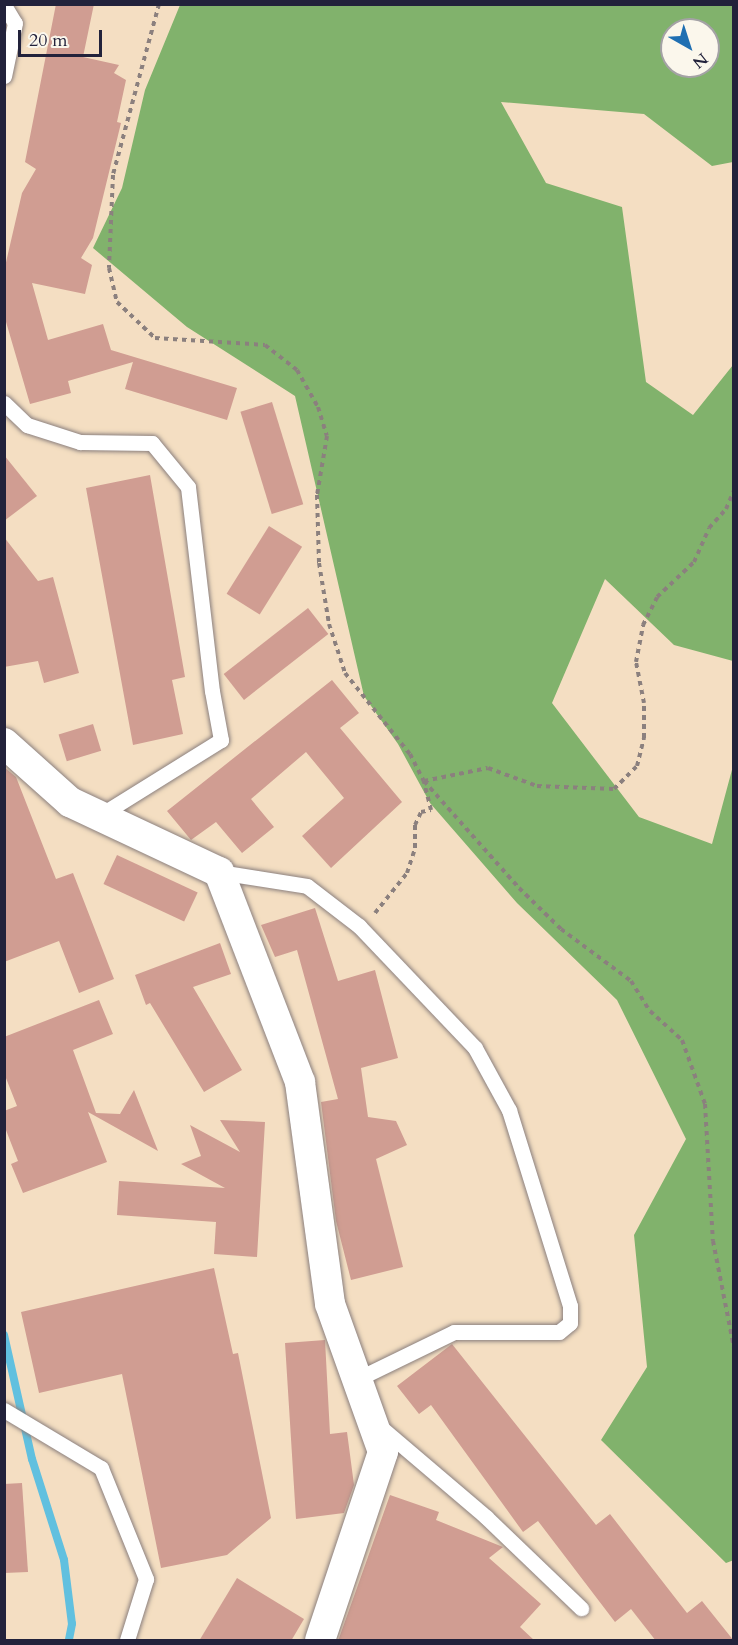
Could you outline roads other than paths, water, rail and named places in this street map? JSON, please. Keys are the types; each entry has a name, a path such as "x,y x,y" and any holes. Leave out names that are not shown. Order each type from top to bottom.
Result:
{"street":[{"path":"4,743 70,802 219,872 300,1082 330,1304 383,1452 320,1641"}],"lane":[{"path":"4,5 15,23 4,76"},
{"path":"4,403 27,425 80,442 152,443 188,486 212,691 221,740 99,816"},
{"path":"219,872 308,885 359,926 475,1048 509,1110 570,1306 570,1323 559,1332 454,1332 357,1379"},
{"path":"4,1410 92,1460 101,1468 146,1579 127,1641"},
{"path":"372,1419 486,1517 581,1608"}],"waterway":[{"path":"4,1335 32,1459 64,1560 72,1624 69,1640"}]}
